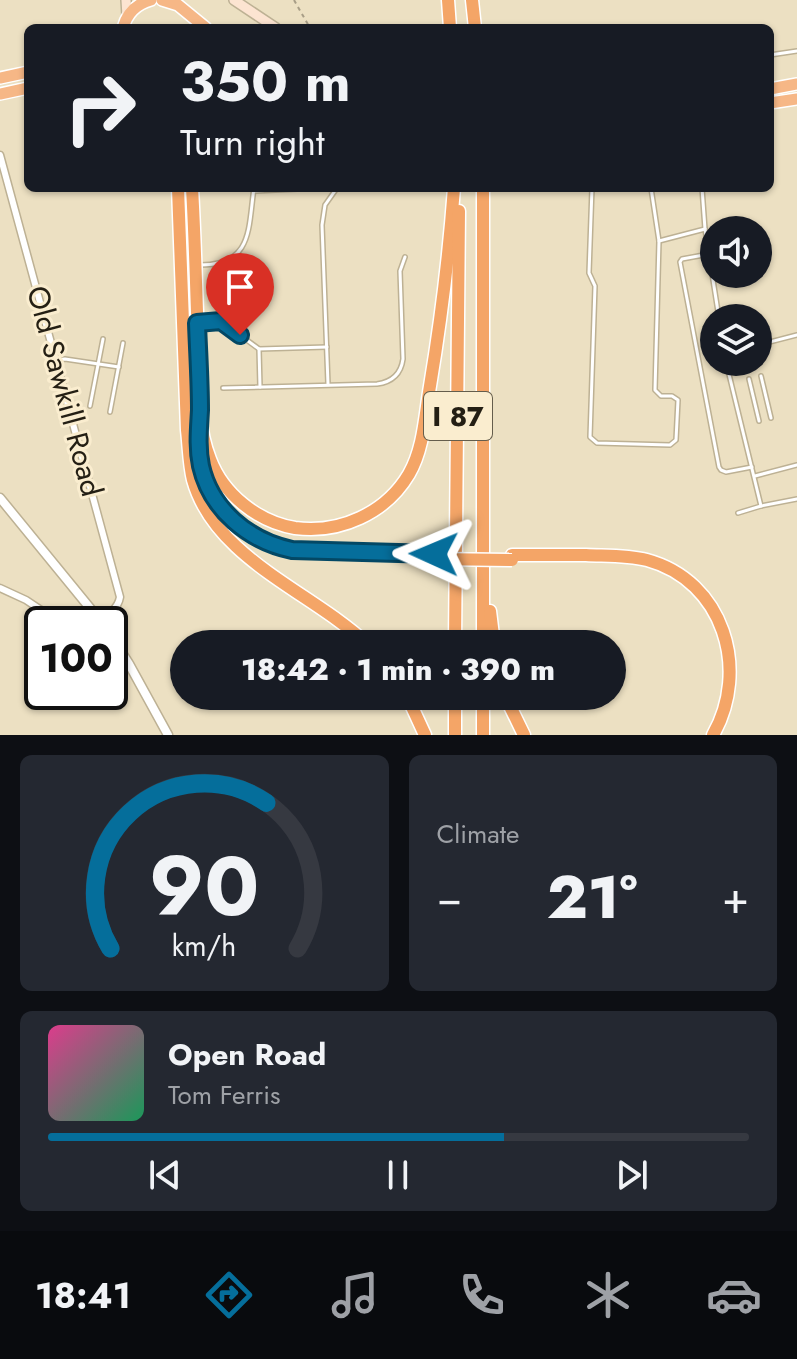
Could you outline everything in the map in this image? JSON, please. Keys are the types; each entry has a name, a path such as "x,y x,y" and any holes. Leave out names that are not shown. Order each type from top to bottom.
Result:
{"highway":[{"path":"123,24 140,4 151,0"},
{"path":"162,0 179,5 201,24"},
{"path":"448,0 450,24"},
{"path":"472,0 475,24"},
{"path":"179,5 188,24"},
{"path":"0,76 24,73"},
{"path":"774,88 797,84"},
{"path":"0,94 24,89"},
{"path":"774,102 797,99"},
{"path":"177,192 189,448 197,491 216,523 233,543 253,561 351,630"},
{"path":"192,192 200,410 205,444 216,472 236,498 263,517 295,528 320,529 358,519 382,505 402,484 416,459 444,299 457,192"},
{"name":"I 87","path":"455,630 460,271 457,192"},
{"name":"I 87","path":"483,192 483,630"},
{"path":"200,410 199,454 208,486 227,514 252,535 275,546 301,551 434,557"},
{"path":"189,448 196,477 213,509 240,535 262,548 289,556 631,557 665,567 693,586 715,614 725,637 730,660 728,697 713,735"},
{"path":"483,525 493,630"},
{"path":"512,558 631,563 662,573 689,591 710,617 724,661 722,696 706,735"},
{"path":"413,710 425,735"},
{"path":"455,710 455,735"},
{"path":"483,710 483,735"},
{"path":"512,710 524,735"}],"main road":[{"path":"123,24 126,0"},
{"path":"234,0 270,24"}],"street":[{"name":"Old Sawkill Road","path":"0,155 120,597 118,606"},
{"path":"0,498 86,606"},
{"path":"0,588 35,606"},
{"path":"128,665 168,735"}],"lane":[{"path":"774,54 797,51"},
{"path":"196,266 223,263 236,256 247,233 254,192"},
{"path":"328,385 322,225 325,205 334,192"},
{"path":"592,192 589,273 595,286 590,437 597,443 670,445 676,440 678,400 672,396 661,396 655,390 659,241 652,192"},
{"path":"702,192 704,216"},
{"path":"659,241 700,230"},
{"path":"700,256 680,262 719,467 726,472 752,467"},
{"path":"223,388 384,383 395,377 403,359 400,271 405,257"},
{"path":"197,323 221,321 259,349 327,347"},
{"path":"772,341 797,335"},
{"path":"90,406 103,339"},
{"path":"110,412 123,343"},
{"path":"259,349 260,387"},
{"path":"56,360 119,367"},
{"path":"729,376 761,506"},
{"path":"761,376 771,418"},
{"path":"749,379 759,421"},
{"path":"755,476 797,465"},
{"path":"738,513 797,499"}],"path":[{"path":"294,0 308,24"}],"route":[{"path":"240,335 221,321 197,323 201,465 208,486 227,514 252,535 292,550 434,554"}]}
